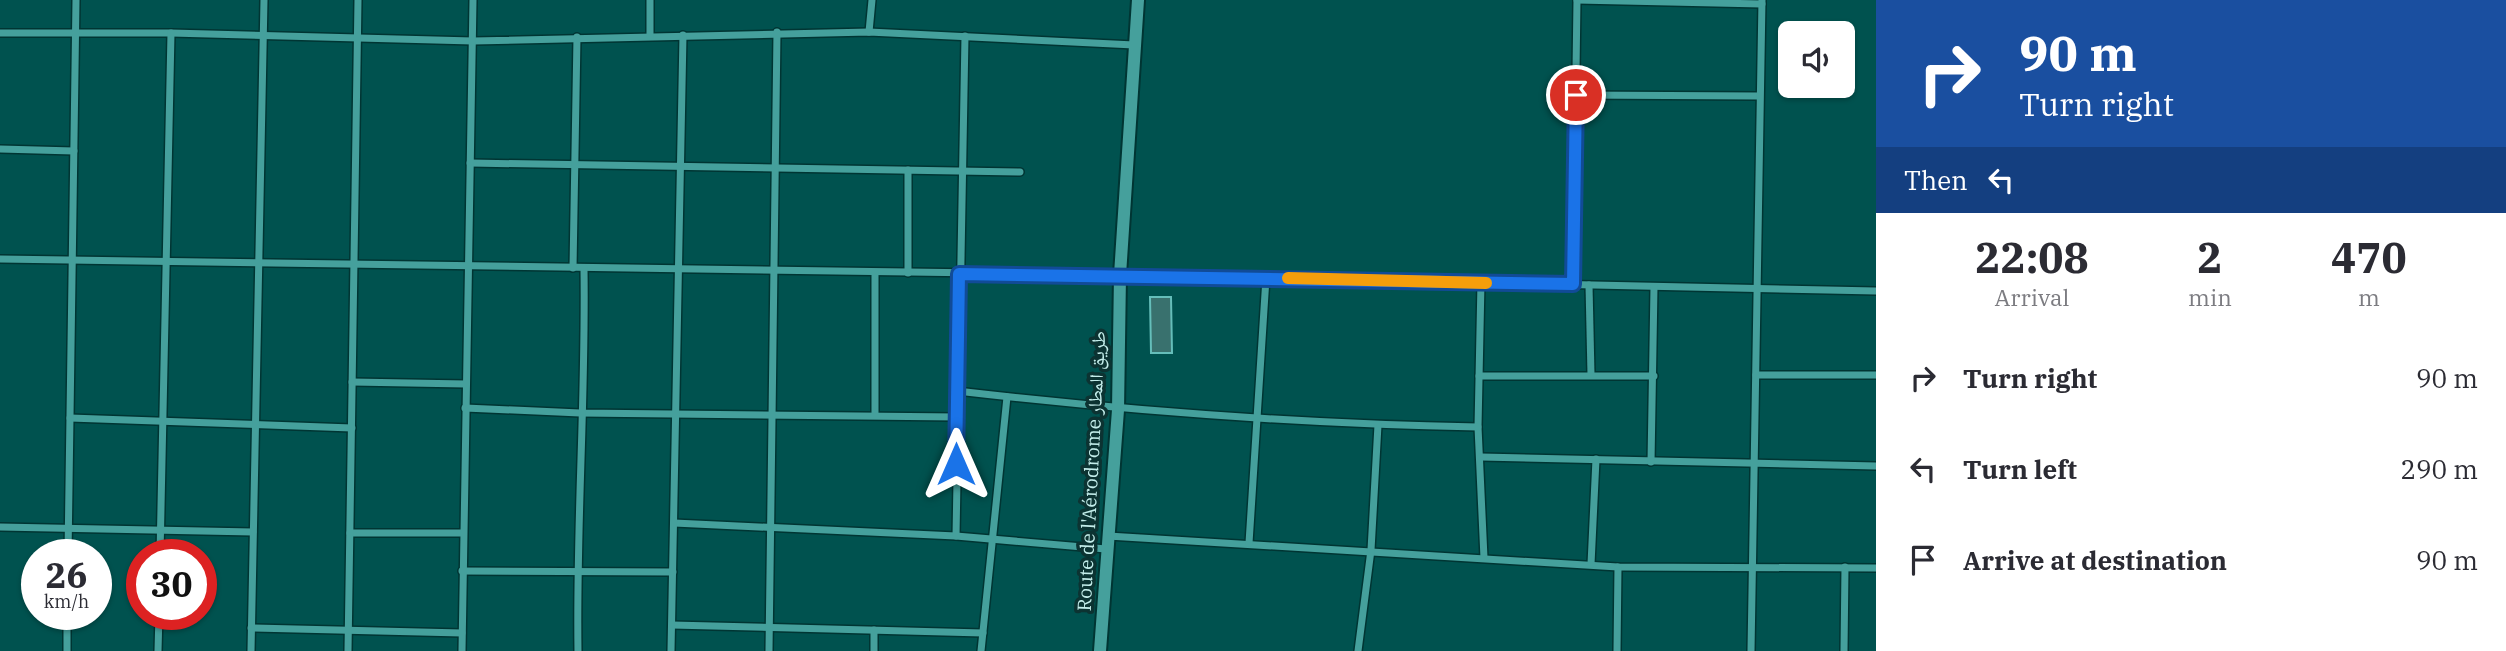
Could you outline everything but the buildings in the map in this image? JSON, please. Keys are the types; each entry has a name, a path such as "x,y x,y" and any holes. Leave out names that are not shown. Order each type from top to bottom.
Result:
{"street":[{"path":"68,539 76,0"},
{"path":"251,651 264,0"},
{"path":"348,651 359,0"},
{"path":"462,651 473,0"},
{"path":"650,0 650,36"},
{"path":"869,32 872,0"},
{"name":"Route de l'Aérodrome طريق المطار","path":"1100,651 1118,410 1120,275 1139,0"},
{"path":"1573,284 1577,0 1762,2 1751,651"},
{"path":"769,651 778,32"},
{"path":"0,33 358,36 473,41 869,32 1134,45"},
{"path":"161,539 170,33"},
{"path":"671,651 683,35"},
{"path":"956,536 965,36"},
{"path":"573,268 577,37"},
{"path":"1576,95 1759,96"},
{"path":"0,149 74,151"},
{"path":"470,163 1020,172"},
{"path":"908,170 908,273"},
{"path":"0,259 1120,275 1876,290"},
{"path":"578,651 576,570 580,413 586,363 584,268"},
{"path":"875,273 875,415"},
{"path":"1249,543 1266,278"},
{"path":"1481,282 1478,427 1484,558"},
{"path":"1590,285 1591,375"},
{"path":"1651,462 1654,286"},
{"path":"1756,375 1876,375"},
{"path":"1479,376 1654,376"},
{"path":"352,382 466,384"},
{"path":"957,391 1118,410 1378,425 1478,427"},
{"path":"981,651 1007,397"},
{"path":"465,408 580,413 957,417"},
{"path":"70,418 352,428"},
{"path":"1358,651 1371,550 1378,425"},
{"path":"1481,457 1876,466"},
{"path":"1591,564 1596,459"},
{"path":"674,523 993,539 1249,543 1618,566 1876,568"},
{"path":"0,527 253,532"},
{"path":"350,533 463,533"},
{"path":"1617,651 1618,566"},
{"path":"1844,651 1845,568"},
{"path":"462,571 673,572"},
{"path":"672,625 983,632"},
{"path":"251,628 462,633"},
{"path":"67,630 67,651"},
{"path":"158,651 159,630"},
{"path":"874,630 874,651"}],"slow traffic":[{"path":"1288,278 1486,283"}],"route":[{"path":"956,464 959,274 1573,284 1576,95"}]}
